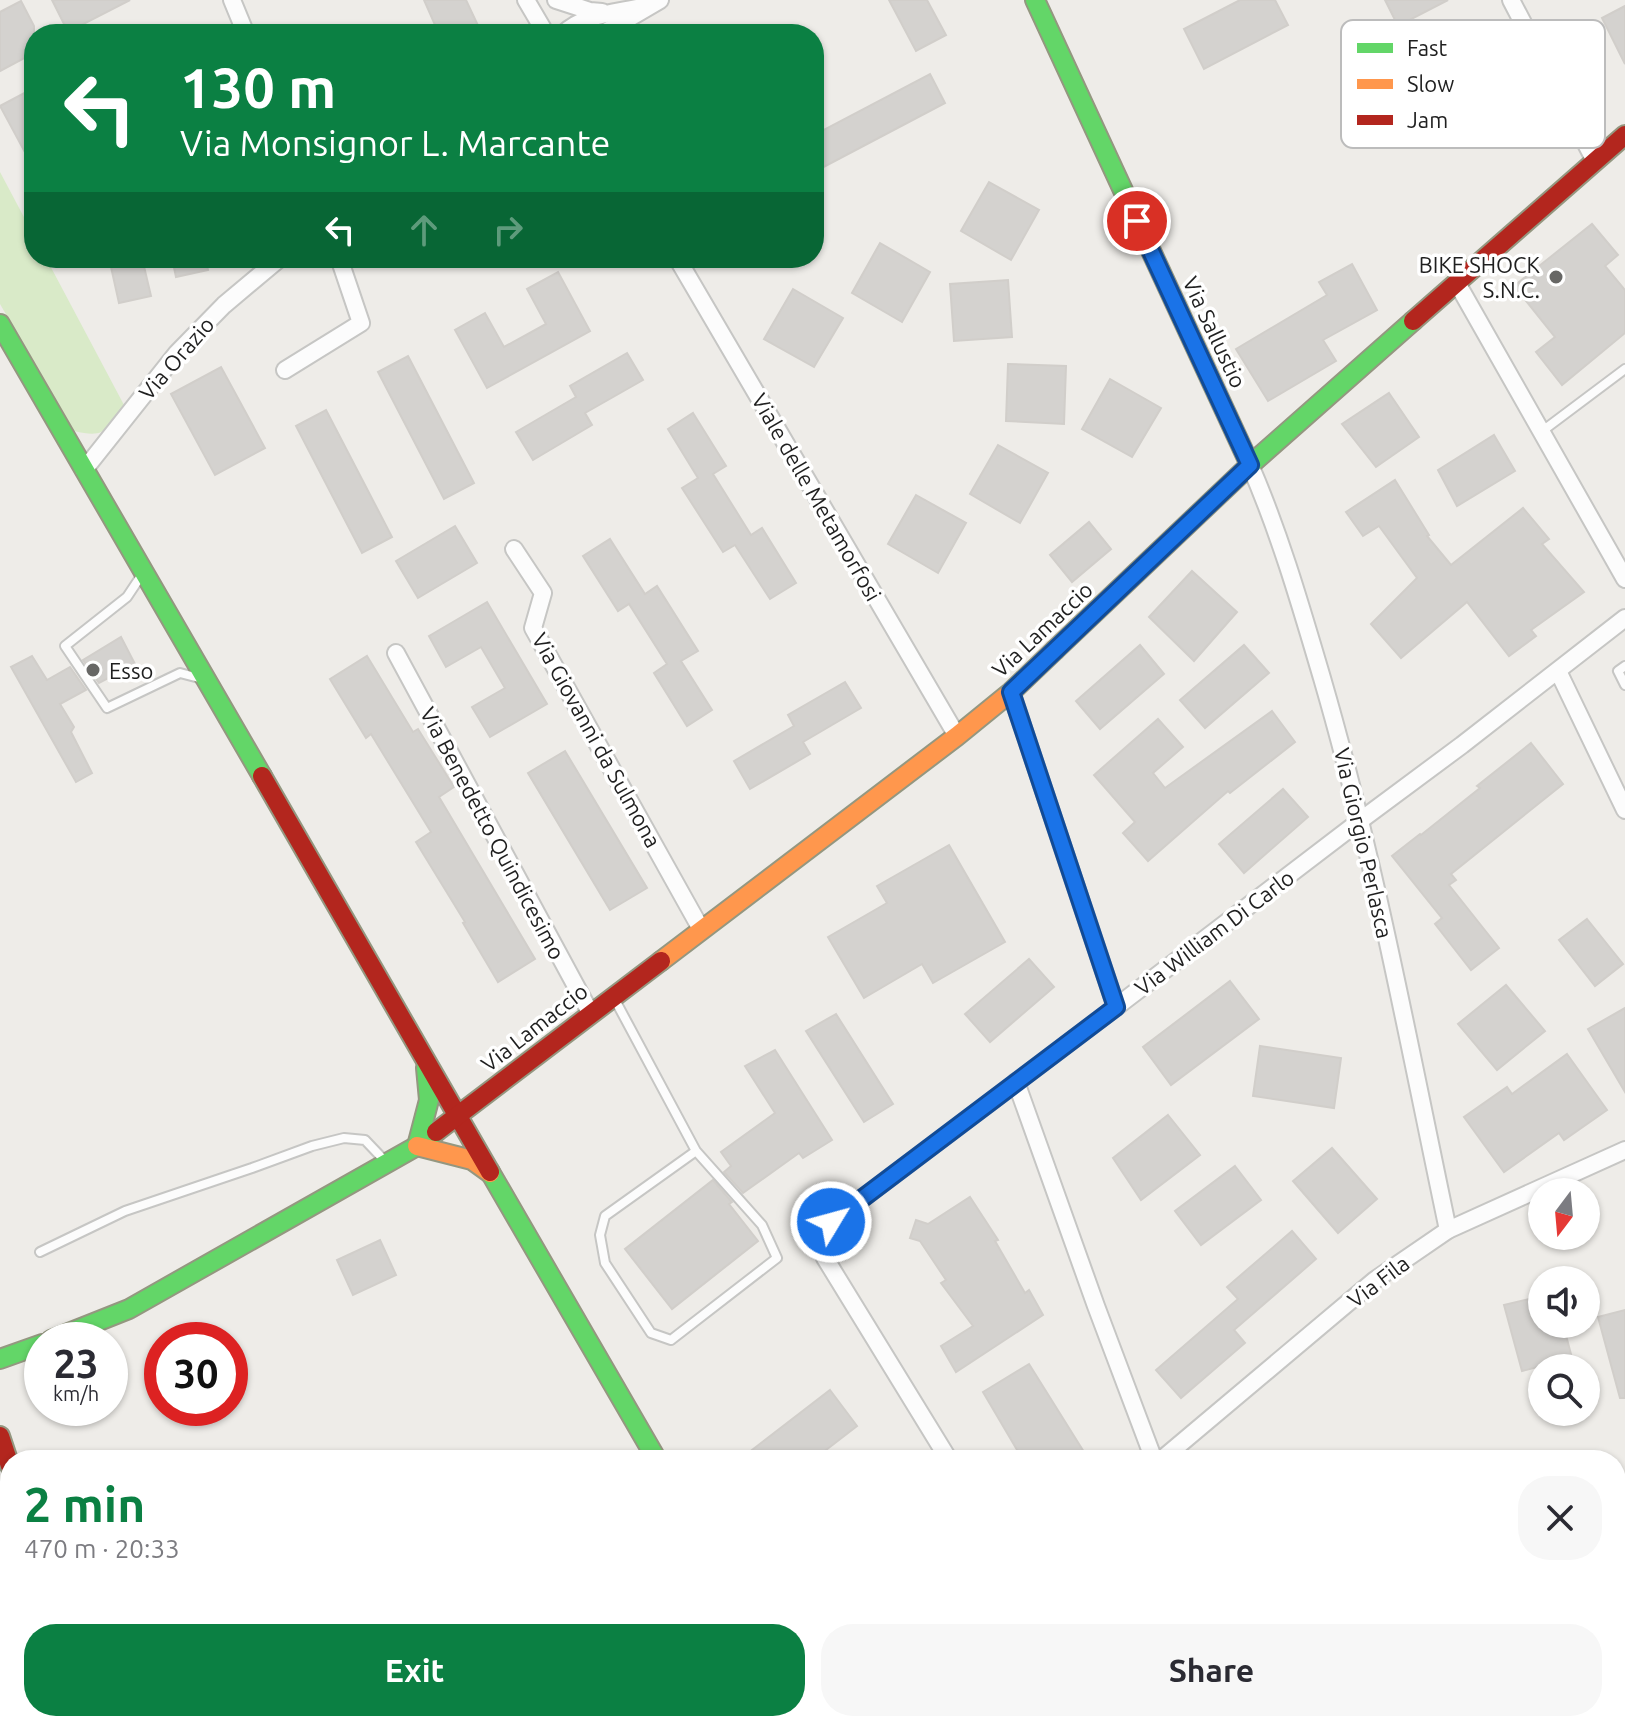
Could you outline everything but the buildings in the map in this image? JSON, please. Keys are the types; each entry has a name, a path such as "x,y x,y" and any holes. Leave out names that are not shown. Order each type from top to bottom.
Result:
{"main road":[{"name":"Via Sallustio","path":"1035,0 1250,465"},
{"name":"Via Lamaccio","path":"96,1322 129,1309 417,1146 957,736 1011,692 1250,465 1625,135"},
{"path":"0,324 651,1450"},
{"path":"425,1059 429,1100 417,1146 472,1160 493,1175"},
{"path":"0,1359 24,1351"}],"street":[{"path":"232,0 242,24"},
{"path":"526,0 540,24"},
{"path":"556,0 619,16"},
{"path":"1511,0 1521,20"},
{"path":"577,24 619,16 655,3"},
{"path":"611,24 619,16"},
{"path":"617,24 619,16"},
{"path":"1588,148 1595,161"},
{"name":"Via Orazio","path":"84,470 177,353 224,305 268,268"},
{"path":"285,370 361,323 342,268"},
{"name":"Viale delle Metamorfosi","path":"683,268 957,736"},
{"path":"1457,283 1625,579"},
{"name":"Via Giorgio Perlasca","path":"1250,465 1268,507 1309,634 1361,820 1448,1230"},
{"name":"Via Giovanni da Sulmona","path":"514,549 543,593 533,628 701,929"},
{"name":"Via William Di Carlo","path":"943,1450 825,1258 819,1238 831,1222 1625,618"},
{"name":"Via Benedetto Quindicesimo","path":"396,653 591,1014"},
{"path":"1558,671 1625,810"},
{"path":"1011,692 1116,1007"},
{"path":"1016,1082 1150,1450"},
{"name":"Via Fila","path":"1173,1450 1375,1280 1448,1230 1625,1150"}],"lane":[{"path":"1541,432 1625,369"},
{"path":"144,572 127,597 65,646 107,708 180,673 207,680"},
{"path":"1625,666 1618,671 1625,685"},
{"path":"613,997 696,1151 762,1225 777,1258 671,1340 651,1333 605,1263 600,1235 605,1216 696,1151"},
{"path":"40,1252 125,1211 312,1146 344,1138 365,1140 388,1163"}],"green space":[{"path":"0,172 24,217 24,268 51,268 124,405 105,430 93,434 74,431 0,304"}],"traffic: fast":[{"path":"1035,0 1250,465"},
{"path":"1055,650 1250,465 1413,321"},
{"path":"0,324 262,776"},
{"path":"417,1146 429,1100 426,1068"},
{"path":"96,1322 129,1309 417,1146 436,1132"},
{"path":"490,1172 651,1450"},
{"path":"0,1359 24,1350"}],"traffic: slow":[{"path":"661,961 957,736 1011,692 1055,650"},
{"path":"417,1146 472,1160 490,1173"}],"traffic: jam":[{"path":"1413,321 1625,135"},
{"path":"262,776 490,1172"},
{"path":"436,1132 661,961"},
{"path":"0,1436 5,1450"}],"place":[{"name":"BIKE SHOCK S.N.C.","path":"1556,277"},
{"name":"Esso","path":"93,670"}],"route":[{"path":"831,1222 1116,1007 1011,692 1250,465 1137,221"}]}
